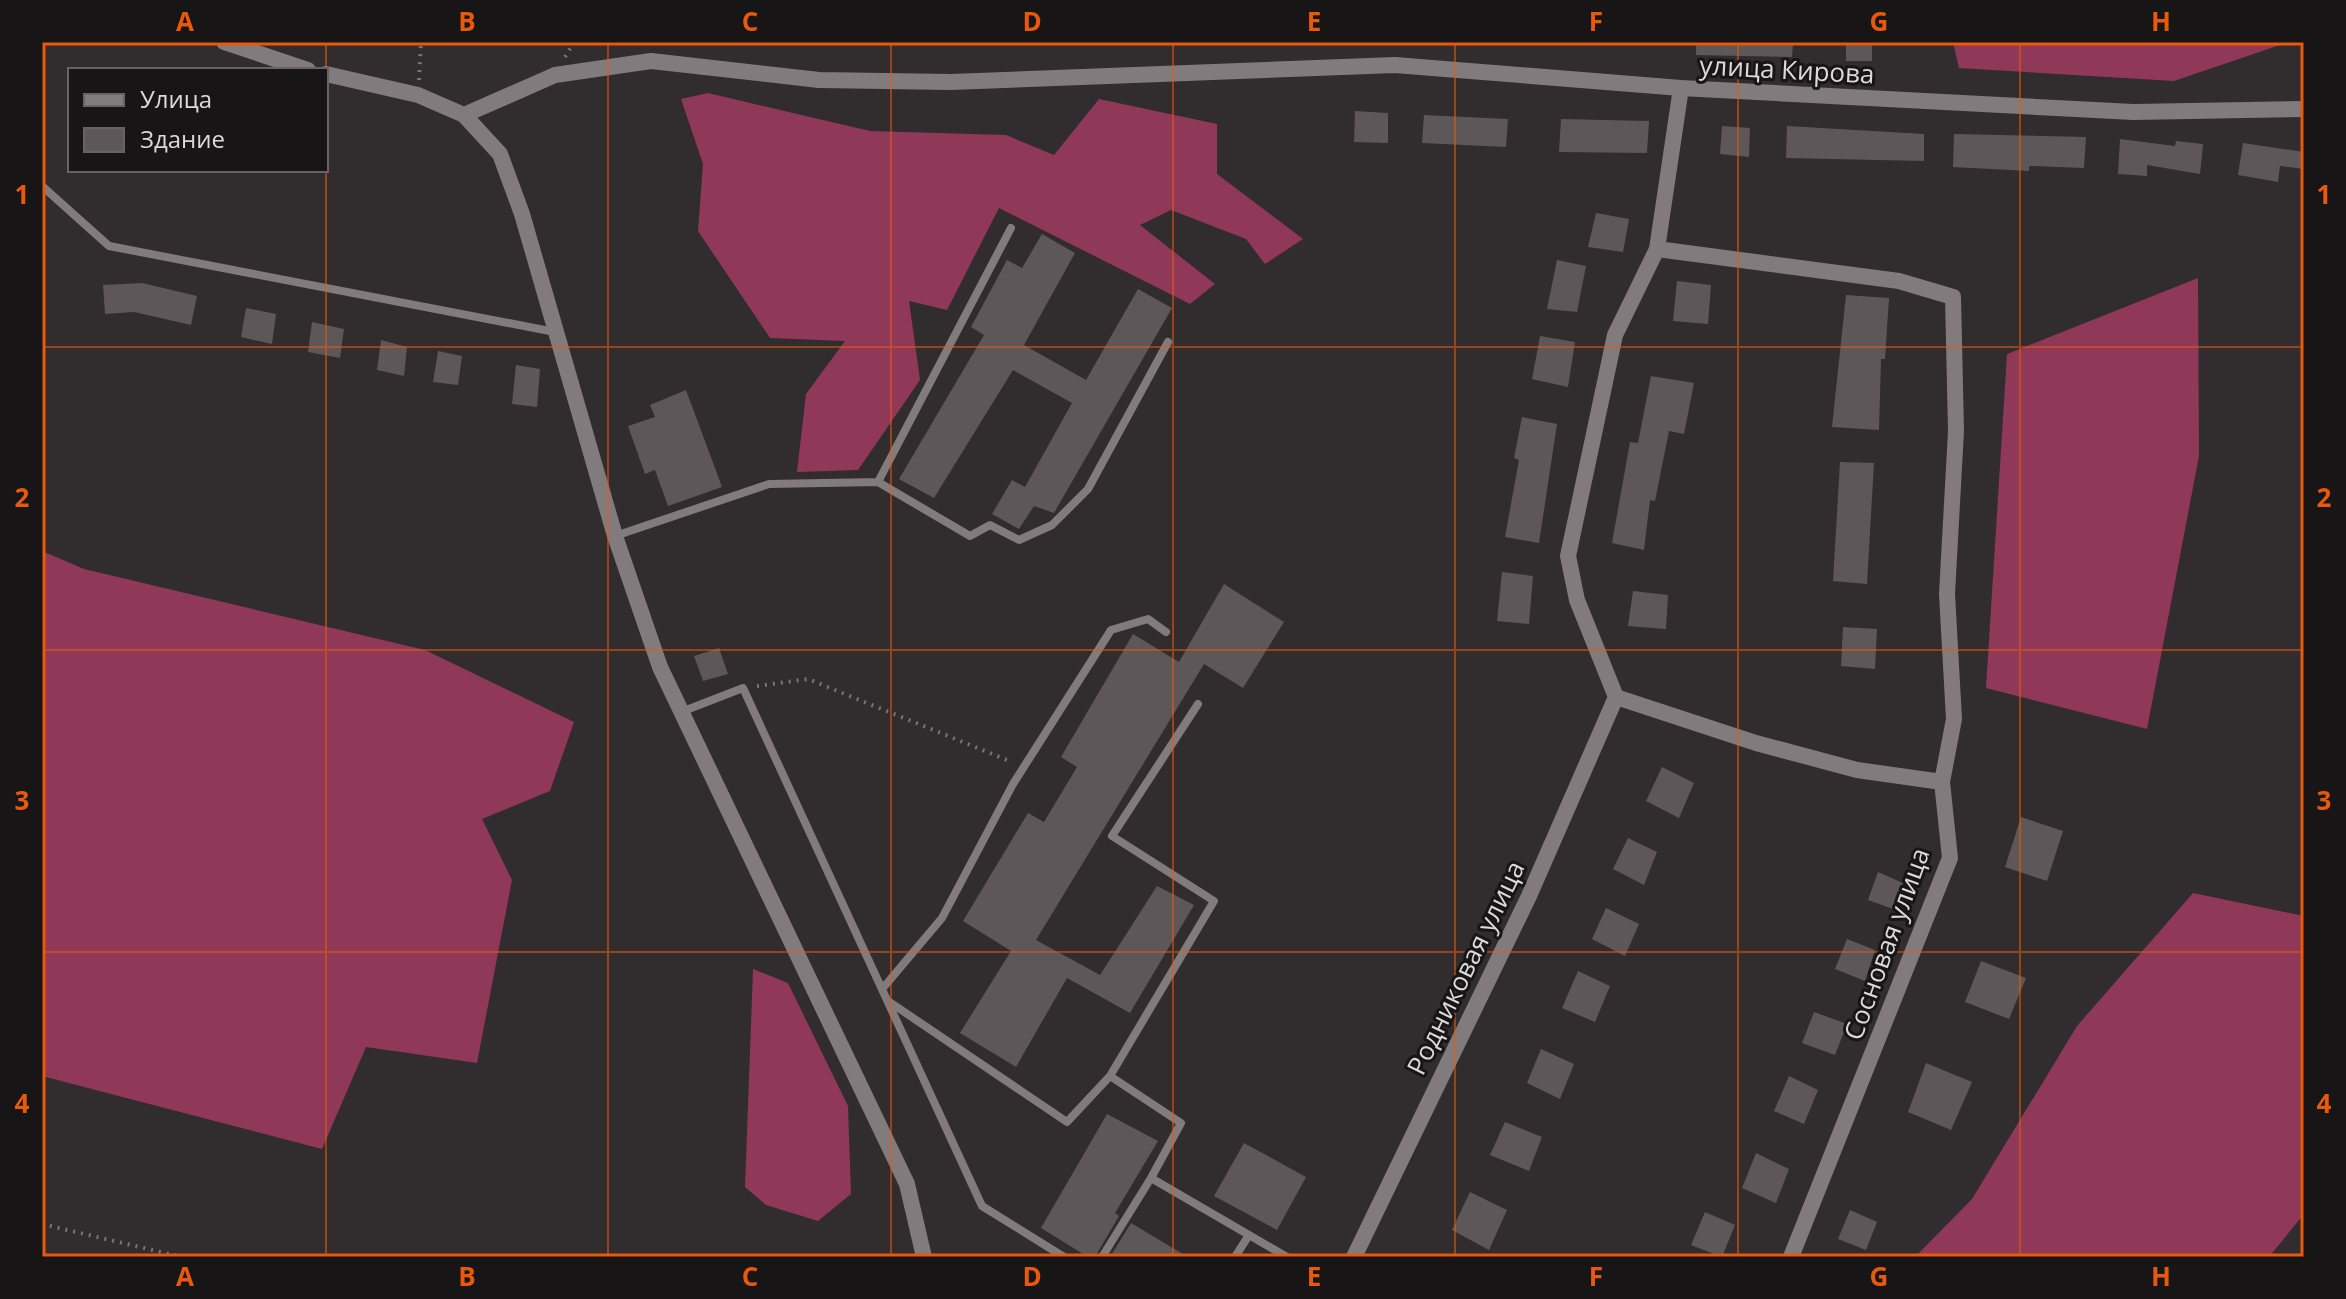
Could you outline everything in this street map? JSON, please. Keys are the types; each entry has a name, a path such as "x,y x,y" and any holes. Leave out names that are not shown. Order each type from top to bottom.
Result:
{"street":[{"path":"224,42 302,68"},
{"name":"улица Кирова","path":"464,115 555,75 651,61 819,80 951,82 1395,65 1681,88 2133,112 2304,109"},
{"path":"328,74 418,95 464,115 500,154 615,536 660,667 907,1184 924,1257"},
{"path":"1681,88 1657,249 1615,335 1568,556 1577,600 1616,697 1756,743 1857,770 1942,782"},
{"name":"Сосновая улица","path":"1657,249 1899,281 1953,297 1956,431 1947,594 1954,719 1942,782 1950,858 1791,1257"},
{"name":"Родниковая улица","path":"1354,1257 1529,896 1616,697"}],"lane":[{"path":"42,186 109,246 555,332"},
{"path":"878,482 1011,228"},
{"path":"615,536 769,484 878,482 970,536 990,525 1019,540 1052,525 1088,489 1168,342"},
{"path":"883,988 942,918 1024,767 1111,630 1148,619 1166,632"},
{"path":"681,712 743,688 891,1003 982,1206 1064,1257"},
{"path":"891,1003 1067,1122 1110,1076 1214,901 1112,836 1198,704"},
{"path":"1102,1257 1181,1123 1110,1076"},
{"path":"1151,1178 1287,1257"},
{"path":"1235,1257 1249,1235"}],"path":[{"path":"418,95 421,42"},
{"path":"743,688 808,679 1024,767"},
{"path":"42,1224 182,1257"}],"shaded area":[{"path":"1953,42 2289,42 2174,81 1959,68"},
{"path":"708,93 870,131 1006,135 1054,155 1099,99 1217,124 1217,174 1303,239 1265,264 1246,239 1171,210 1140,225 1215,284 1190,304 999,208 947,310 909,301 920,380 858,470 797,472 806,394 845,341 770,338 698,231 703,164 681,99"},
{"path":"2198,278 2199,456 2147,729 1986,688 2007,354"},
{"path":"42,551 84,569 425,650 574,722 550,791 482,819 512,880 477,1063 366,1047 322,1149 42,1076"},
{"path":"2193,893 2304,916 2304,1214 2269,1257 1915,1257 1972,1199 2077,1026"},
{"path":"753,969 788,983 848,1106 851,1194 818,1221 766,1205 745,1187"}],"building":[{"path":"1696,42 1793,42 1792,57 1696,55"},
{"path":"1846,42 1872,42 1872,61 1846,61"},
{"path":"1355,111 1388,113 1388,143 1354,142"},
{"path":"1424,115 1508,119 1506,147 1422,143"},
{"path":"1561,119 1649,121 1647,153 1559,152"},
{"path":"1722,126 1750,128 1749,157 1720,154"},
{"path":"1787,126 1924,134 1924,161 1786,158"},
{"path":"1954,134 2086,137 2084,168 2029,166 2029,171 1953,167"},
{"path":"2120,139 2175,146 2176,141 2203,144 2200,174 2147,165 2147,176 2118,174"},
{"path":"2243,143 2304,152 2304,169 2280,166 2278,182 2238,175"},
{"path":"1596,213 1629,219 1623,252 1588,247"},
{"path":"1042,234 1075,253 1024,345 1086,380 1138,289 1172,308 1054,513 1034,506 1019,529 992,514 1012,480 1025,487 1072,403 1013,370 934,498 899,479 984,335 971,327 1007,260 1022,268"},
{"path":"1557,260 1586,266 1577,312 1547,309"},
{"path":"1677,281 1711,285 1708,324 1673,321"},
{"path":"142,283 197,296 191,325 134,312 105,314 103,285"},
{"path":"1846,295 1889,298 1885,359 1881,359 1879,430 1832,427"},
{"path":"246,308 276,314 272,344 241,337"},
{"path":"312,322 344,329 340,358 308,352"},
{"path":"1540,336 1575,342 1568,387 1532,379"},
{"path":"381,340 407,347 404,376 377,370"},
{"path":"438,351 462,356 458,385 433,382"},
{"path":"516,365 540,369 537,407 512,404"},
{"path":"1651,376 1694,383 1684,434 1669,431 1655,501 1650,500 1644,550 1612,543 1630,442 1638,443"},
{"path":"686,390 722,487 668,506 655,470 645,474 628,426 655,417 650,405"},
{"path":"1522,417 1557,424 1539,543 1505,537 1519,460 1514,458"},
{"path":"1840,462 1874,463 1867,584 1833,581"},
{"path":"1502,572 1533,576 1529,624 1497,621"},
{"path":"1224,584 1284,622 1243,688 1204,664 1036,940 1100,975 1157,886 1194,905 1130,1013 1067,978 1016,1067 960,1033 1011,951 963,921 1028,813 1044,822 1077,767 1061,757 1133,634 1179,662"},
{"path":"1633,591 1668,595 1666,629 1628,626"},
{"path":"1843,627 1877,629 1875,669 1841,666"},
{"path":"719,648 728,674 703,681 694,656"},
{"path":"1662,767 1694,783 1679,818 1646,801"},
{"path":"2021,817 2063,831 2047,881 2005,867"},
{"path":"1628,838 1657,852 1644,885 1613,869"},
{"path":"1878,872 1903,883 1893,909 1868,900"},
{"path":"1606,908 1639,924 1625,956 1592,939"},
{"path":"1847,939 1875,950 1865,981 1835,969"},
{"path":"1981,961 2026,978 2009,1019 1965,1002"},
{"path":"1578,971 1610,986 1595,1022 1562,1008"},
{"path":"1814,1012 1847,1024 1835,1055 1802,1043"},
{"path":"1541,1049 1574,1064 1560,1099 1527,1083"},
{"path":"1926,1063 1972,1082 1951,1130 1908,1112"},
{"path":"1789,1076 1818,1090 1804,1124 1774,1111"},
{"path":"1107,1114 1158,1141 1115,1213 1119,1216 1095,1257 1088,1257 1041,1228"},
{"path":"1505,1122 1542,1137 1529,1171 1490,1155"},
{"path":"1244,1143 1306,1177 1277,1230 1214,1196"},
{"path":"1756,1153 1789,1169 1776,1203 1742,1188"},
{"path":"1470,1192 1507,1210 1489,1250 1452,1230"},
{"path":"1850,1210 1877,1222 1866,1250 1838,1239"},
{"path":"1705,1212 1735,1225 1722,1257 1691,1245"},
{"path":"1131,1223 1188,1257 1110,1257"}]}
